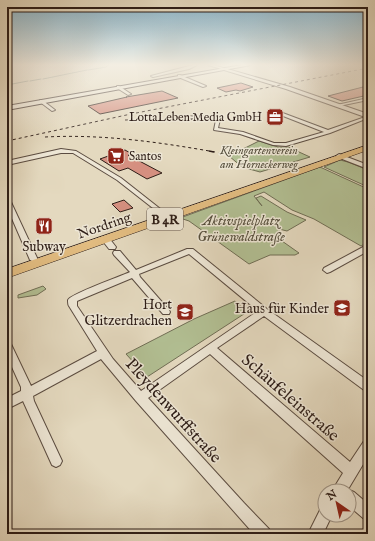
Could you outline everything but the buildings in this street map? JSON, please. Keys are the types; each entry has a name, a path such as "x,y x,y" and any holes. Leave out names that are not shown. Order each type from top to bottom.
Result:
{"main road":[{"path":"7,108 100,90"},
{"name":"Nordring","path":"7,268 166,215 368,143"},
{"name":"Nordring","path":"7,274 112,247 339,156 368,147"}],"street":[{"path":"123,90 129,94"},
{"path":"294,90 368,116"},
{"path":"339,105 368,99"},
{"path":"41,101 53,110"},
{"path":"279,113 328,132"},
{"path":"176,117 215,118 218,119 216,129 240,133 276,144 289,144 328,132 368,116"},
{"path":"7,164 61,151 74,152 118,179 166,215"},
{"path":"339,156 368,167"},
{"path":"7,200 34,260"},
{"path":"112,247 135,273 136,278 166,312"},
{"path":"327,270 368,248"},
{"path":"135,273 190,251 264,311 368,388"},
{"name":"Pleydenwurffstraße","path":"135,273 80,295 72,300 73,306 109,362 264,534"},
{"path":"140,398 264,311"},
{"path":"7,344 26,388 28,401 56,462"},
{"name":"Schäufeleinstraße","path":"210,348 350,471"},
{"path":"7,404 103,353"},
{"path":"345,483 350,471 368,445"},
{"path":"357,504 368,513"},
{"path":"315,534 321,523"}],"green space":[{"name":"Kleingartenverein am Horneckerweg","path":"259,141 278,147 288,147 310,157 260,172 242,167 229,156"},
{"path":"340,160 368,170 368,187 324,167"},
{"name":"Aktivspielplatz Grünewaldstraße","path":"320,167 368,189 368,242 361,246 314,219 292,210 264,192 254,196 262,206 256,198 261,196 287,212 306,220 287,231 279,229 282,241 299,253 295,255 270,255 249,264 189,221 180,218"},
{"path":"43,286 46,289 37,295 18,298 18,295"},
{"path":"235,301 247,312 147,377 126,354 194,319"}],"railway":[{"path":"7,141 131,114 253,90"},
{"path":"125,120 207,119"},
{"path":"45,137 67,136 109,138 173,145 209,151"},
{"path":"209,151 215,152"},
{"path":"209,151 219,153"}],"place":[{"name":"LottaLeben Media GmbH","path":"275,117"},
{"name":"Santos","path":"116,156"},
{"name":"Subway","path":"44,226"},
{"name":"Haus für Kinder","path":"342,308"},
{"name":"Hort Glitzerdrachen","path":"185,312"}]}
